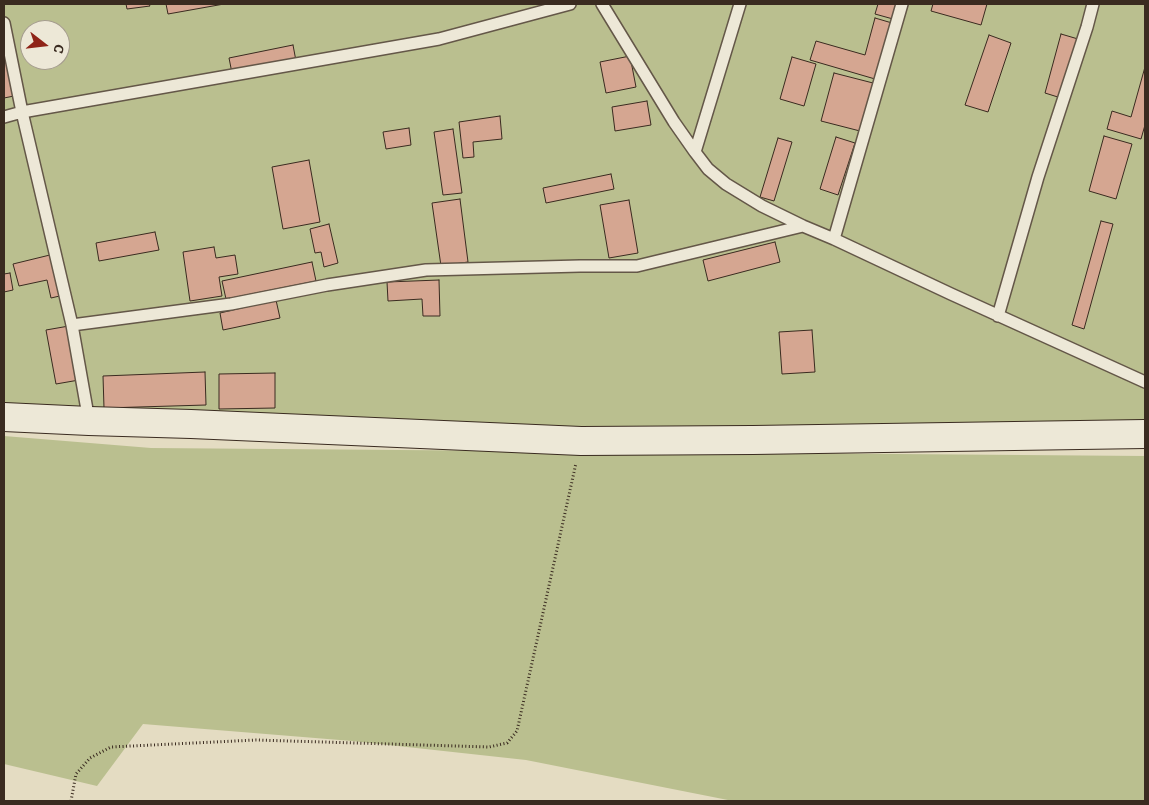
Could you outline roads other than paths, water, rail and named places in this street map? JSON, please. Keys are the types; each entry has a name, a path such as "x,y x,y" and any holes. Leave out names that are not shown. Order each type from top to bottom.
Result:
{"street":[{"path":"4,416 581,441 1145,434"}],"lane":[{"path":"4,116 439,39 570,4"},
{"path":"602,4 674,122 708,169 726,184 762,206 803,226 1145,382"},
{"path":"695,152 740,4"},
{"path":"834,239 902,4"},
{"path":"998,316 1038,177 1094,4"},
{"path":"4,23 22,112 72,325 89,421"},
{"path":"72,325 231,304 327,285 426,270 636,266 803,226"}]}
